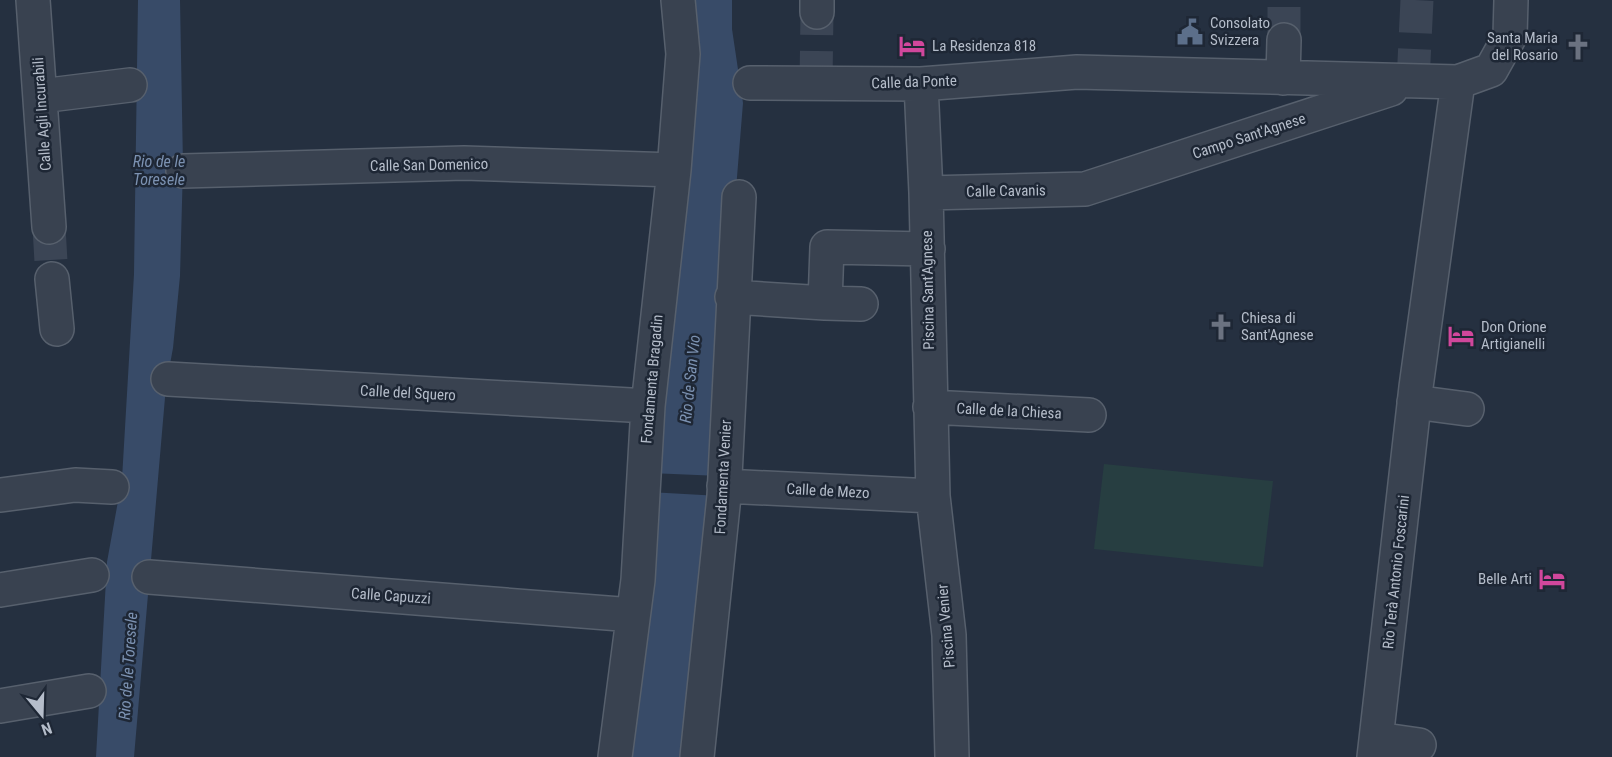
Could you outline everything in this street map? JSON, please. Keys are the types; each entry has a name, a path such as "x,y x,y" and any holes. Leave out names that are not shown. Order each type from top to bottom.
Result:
{"street":[{"name":"Calle Agli Incurabili","path":"33,0 49,227"},
{"name":"Fondamenta Bragadin","path":"615,757 633,615 648,406 674,170 683,54 678,0"},
{"name":"Campo Sant'Agnese","path":"1077,72 1458,82 1491,70 1510,36 1511,0"},
{"path":"1283,78 1284,40"},
{"name":"Calle da Ponte","path":"750,83 921,84 1077,72"},
{"name":"Campo Sant'Agnese","path":"1085,189 1413,82"},
{"path":"1458,82 1415,394 1467,409"},
{"name":"Piscina Sant'Agnese","path":"921,84 927,193 933,496"},
{"path":"41,96 130,85"},
{"name":"Calle San Domenico","path":"183,171 464,163 674,170"},
{"name":"Calle Cavanis","path":"927,193 1085,189"},
{"name":"Fondamenta Venier","path":"697,757 724,486 732,297 739,197"},
{"path":"825,303 827,247 928,249"},
{"path":"52,279 57,329"},
{"path":"732,297 861,304"},
{"name":"Calle del Squero","path":"168,379 648,406"},
{"name":"Rio Terà Antonio Foscarini","path":"1376,748 1415,394"},
{"name":"Calle de la Chiesa","path":"930,407 1089,415"},
{"path":"0,495 75,485 112,487"},
{"name":"Calle de Mezo","path":"724,486 933,496"},
{"name":"Piscina Venier","path":"933,496 949,635 952,757"},
{"path":"0,590 92,575"},
{"name":"Calle Capuzzi","path":"149,577 633,615"},
{"path":"0,706 89,691"},
{"path":"1376,748 1419,745"}],"green space":[{"path":"1104,464 1273,481 1263,567 1094,549"}],"water":[{"name":"Rio de le Toresele","path":"138,0 180,0 183,166 180,276 173,348 166,386 134,757 96,757 107,562 122,479 134,274"},
{"name":"Rio de San Vio","path":"684,0 732,0 732,29 743,103 690,757 626,757"}],"pier":[{"path":"650,473 720,476 720,496 649,492"}],"tunnel":[{"path":"1284,0 1284,40"},
{"path":"1413,82 1417,0"},
{"path":"816,84 817,12"},
{"path":"49,227 52,279"}],"place":[{"name":"Consolato Svizzera","path":"1190,32"},
{"name":"La Residenza 818","path":"912,46"},
{"name":"Santa Maria del Rosario","path":"1578,47"},
{"name":"Chiesa di Sant'Agnese","path":"1221,327"},
{"name":"Don Orione Artigianelli","path":"1461,336"},
{"name":"Belle Arti","path":"1552,579"}]}
